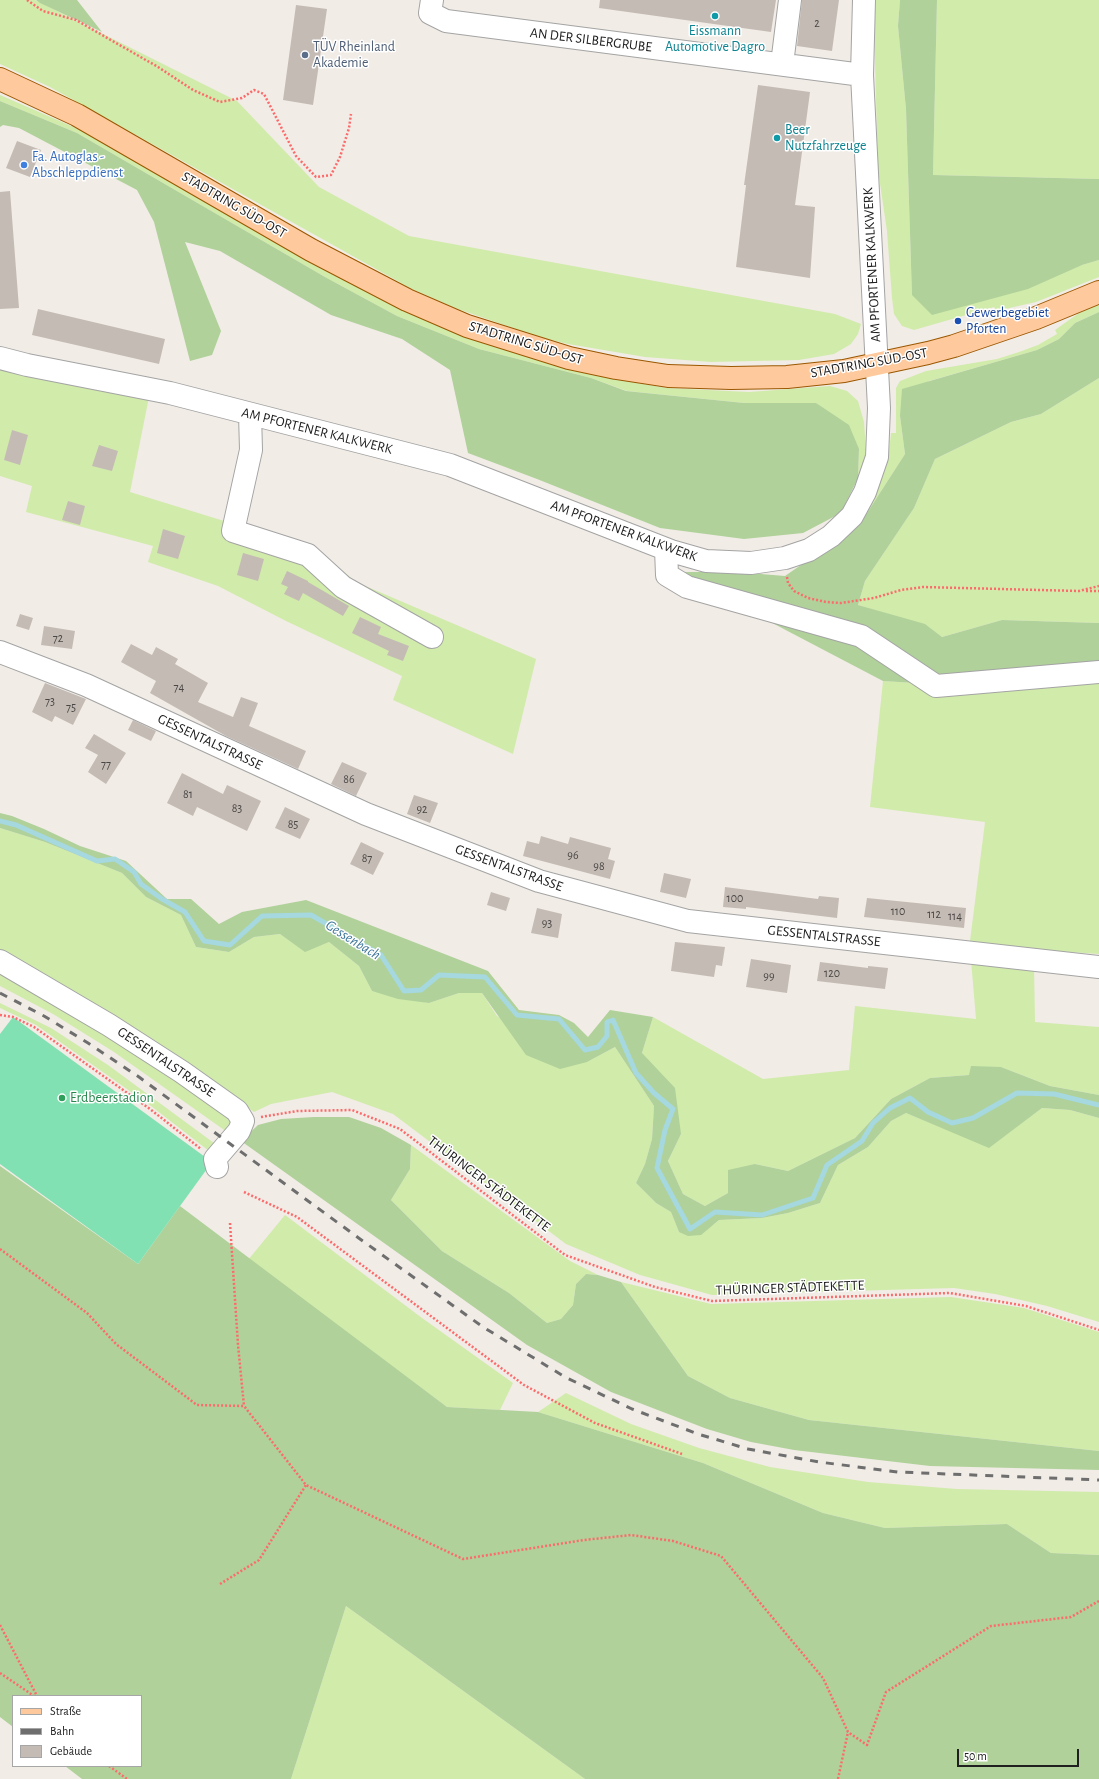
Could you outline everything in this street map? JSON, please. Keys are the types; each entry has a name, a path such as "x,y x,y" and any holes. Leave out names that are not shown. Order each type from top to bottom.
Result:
{"main road":[{"name":"STADTRING SÜD-OST","path":"0,79 77,115 311,250 407,300 474,328 569,358 616,368 668,376 731,378 787,377 844,371 877,365 954,346 1036,318 1099,292"}],"street":[{"name":"AN DER SILBERGRUBE","path":"432,0 430,13 446,21 862,75"},
{"path":"782,64 790,0"},
{"name":"AM PFORTENER KALKWERK","path":"0,358 27,366 170,393 450,464 666,549 706,561 751,563 785,558 809,550 831,536 852,516 865,492 877,457 879,408 862,75 864,0"},
{"path":"250,414 251,450 233,531 308,555 343,587 432,637"},
{"path":"666,549 667,575 687,587 861,636 936,686 1099,672"},
{"name":"GESSENTALSTRASSE","path":"0,652 86,685 366,814 539,881 688,921 1099,967"},
{"name":"GESSENTALSTRASSE","path":"0,961 109,1025 182,1072 237,1111 243,1121"},
{"path":"216,1163 239,1131 243,1121"}],"path":[{"path":"27,0 42,11 76,20 158,67 192,90 220,102 242,98 254,90 264,94 296,156 316,176 331,175 340,157 351,114"},
{"path":"785,558 784,570 788,583 794,591 808,598 826,602 841,603 874,598 901,590 923,587 1099,591"},
{"path":"1079,591 1099,586"},
{"path":"0,1014 13,1017 34,1027 150,1109 216,1163"},
{"name":"THÜRINGER STÄDTEKETTE","path":"243,1121 297,1111 352,1110 400,1129 565,1255 655,1287 712,1301 950,1293 1026,1306 1099,1330"},
{"path":"244,1192 297,1217 524,1385 595,1423 682,1454"},
{"path":"230,1223 238,1345 244,1406 306,1486 463,1559 584,1540 631,1535 673,1541 720,1556 823,1678 848,1732 867,1745 886,1692 992,1626 1071,1617 1099,1601"},
{"path":"0,1249 87,1313 116,1344 197,1405 244,1406"},
{"path":"220,1584 259,1560 306,1486"},
{"path":"0,1626 36,1695"},
{"path":"0,1673 33,1695"},
{"path":"838,1779 848,1732"},
{"path":"110,1767 127,1779"}],"green space":[{"path":"0,0 35,0 237,101 319,187 409,236 835,314 861,324 858,334 851,344 834,354 799,360 711,362 645,357 568,344 539,337 455,308 410,288 50,87 0,64"},
{"path":"36,0 77,0 102,32 40,3"},
{"path":"876,0 900,0 898,26 906,109 912,295 1082,265 1099,260 1099,277 1036,302 996,311 994,307 914,330 902,326 894,314 887,231 878,170 874,25"},
{"path":"900,0 937,0 933,175 1099,179 1099,260 1082,265 1028,289 932,315 912,295 906,109 898,26"},
{"path":"937,0 1099,0 1099,179 933,175"},
{"path":"0,95 85,132 366,291 464,335 502,349 598,376 667,388 749,392 830,386 847,391 858,401 864,422 866,450 864,470 858,478 859,449 816,403 744,403 627,391 591,378 479,349 397,316 325,277 77,133 0,101"},
{"path":"0,101 77,133 325,277 397,316 479,349 591,378 626,391 744,403 816,403 849,425 859,449 858,478 841,513 803,533 744,539 660,528 468,453 450,370 402,339 331,315 220,251 185,242 221,331 212,355 190,361 154,222 137,190 19,128 3,125 0,127"},
{"path":"1099,304 1099,312 1075,323 1059,339 1037,350 929,381 900,416 905,454 867,513 863,509 880,480 888,461 891,433 896,433 896,388 900,381 926,371 997,359 1038,345 1057,334 1055,330 1079,313"},
{"path":"1099,312 1099,378 1041,414 1011,422 935,459 914,508 865,581 858,605 925,624 942,637 1002,620 1099,623 1099,666 915,683 883,681 675,572 736,572 785,576 830,545 867,513 905,454 900,416 902,389 1037,350 1059,339 1075,323"},
{"path":"0,364 149,397 130,492 318,550 356,582 536,659 513,754 393,700 402,676 286,621 218,586 148,562 153,546 26,512 32,486 0,476"},
{"path":"1099,378 1099,623 1002,620 942,637 927,626 858,605 865,581 914,508 935,459 1011,422 1041,414"},
{"path":"1099,666 1099,954 1041,950 970,941 985,822 870,807 883,681 915,683"},
{"path":"0,813 12,816 44,829 80,846 126,861 167,899 191,899 219,924 242,912 306,900 488,971 519,1010 559,1015 574,1023 588,1037 610,1010 653,1017 642,1053 675,1088 681,1134 668,1161 683,1194 705,1206 728,1193 728,1170 755,1164 788,1171 855,1138 891,1099 930,1078 969,1075 971,1066 1001,1067 1050,1086 1099,1095 1099,1118 1070,1110 1042,1108 989,1148 906,1113 891,1121 868,1147 838,1165 820,1203 788,1213 762,1218 719,1220 701,1235 688,1236 679,1232 671,1212 656,1203 636,1183 645,1164 652,1139 654,1106 615,1047 587,1062 560,1069 526,1055 482,993 459,993 429,1003 398,999 372,991 359,966 329,942 305,952 280,934 254,937 229,952 196,947 181,915 146,897 122,873 45,842 0,828"},
{"path":"0,828 45,842 122,873 146,897 181,915 196,947 229,952 254,937 280,934 305,951 329,942 359,966 372,991 429,1003 459,993 482,993 497,1016 587,1062 615,1047 654,1106 652,1139 645,1164 636,1183 656,1203 671,1212 679,1232 713,1225 719,1220 762,1218 788,1213 820,1203 838,1165 868,1147 891,1121 906,1113 989,1147 1042,1108 1070,1110 1099,1118 1099,1322 1047,1306 995,1294 954,1288 712,1295 640,1275 566,1244 393,1114 332,1092 271,1104 254,1112 232,1096 0,955"},
{"path":"971,960 1034,965 1035,1022 1099,1027 1099,1095 1050,1086 1001,1067 969,1075 930,1078 891,1099 855,1138 788,1171 755,1164 728,1193 705,1206 683,1194 668,1161 681,1134 642,1053 653,1017 763,1079 849,1070 855,1006 976,1019"},
{"path":"0,970 231,1114 234,1123 227,1132 114,1052 53,1014 0,986"},
{"path":"0,1003 51,1028 108,1065 218,1146 209,1151 151,1106 36,1025 0,1008"},
{"name":"Erdbeerstadion","path":"13,1017 212,1162 138,1264 0,1164 0,1034"},
{"path":"349,1117 381,1128 411,1145 410,1169 391,1200 442,1251 509,1293 547,1323 561,1319 573,1305 576,1284 586,1274 598,1275 621,1282 688,1376 730,1398 809,1420 1099,1451 1099,1470 930,1466 794,1450 751,1442 707,1429 611,1392 527,1345 241,1141 258,1125 281,1119"},
{"path":"411,1145 570,1261 598,1275 586,1274 576,1284 573,1305 561,1319 547,1323 509,1293 442,1251 391,1200 410,1169"},
{"path":"0,1166 138,1264 180,1206 447,1407 538,1412 703,1463 823,1513 885,1528 1007,1524 1051,1553 1099,1555 1099,1779 585,1779 346,1606 291,1779 82,1779 66,1767 142,1767 142,1695 12,1695 12,1726 0,1717"},
{"path":"285,1215 422,1318 513,1383 500,1410 447,1407 248,1260"},
{"path":"621,1282 711,1304 951,1297 1024,1308 1099,1332 1099,1451 809,1420 730,1398 688,1376"},
{"path":"566,1393 631,1424 699,1448 770,1467 868,1482 957,1489 1099,1492 1099,1555 1051,1553 1007,1524 885,1528 823,1513 703,1463 538,1412"},
{"path":"346,1606 585,1779 291,1779"}],"building":[{"name":"Eissmann Automotive Dagro","path":"600,0 776,0 771,32 599,8"},
{"path":"802,0 839,0 832,51 797,46"},
{"name":"TÜV Rheinland Akademie","path":"296,5 327,9 313,105 283,100"},
{"path":"758,85 810,92 795,205 815,207 810,278 736,267 746,185 744,185"},
{"path":"17,141 41,150 30,177 6,168"},
{"path":"10,191 19,308 0,309 0,192"},
{"path":"38,309 165,339 159,364 32,335"},
{"path":"12,430 28,435 20,465 4,460"},
{"path":"99,445 118,451 112,471 92,466"},
{"path":"68,501 85,506 80,525 62,520"},
{"path":"163,529 185,536 178,559 157,553"},
{"path":"243,553 264,559 258,581 237,575"},
{"path":"287,571 308,581 349,606 343,616 303,593 299,601 284,594 288,587 281,584"},
{"path":"20,614 33,618 29,630 16,626"},
{"path":"360,617 381,627 378,634 409,646 403,661 387,655 389,651 352,633"},
{"path":"44,626 75,631 72,649 41,645"},
{"path":"131,644 152,655 156,647 178,659 175,664 208,683 198,702 233,717 241,697 258,703 249,726 306,751 298,769 226,736 150,693 156,681 121,662"},
{"path":"45,683 86,699 73,725 55,716 52,722 32,712"},
{"path":"133,720 156,731 151,741 128,730"},
{"path":"94,734 126,753 106,784 88,772 98,755 85,748"},
{"path":"342,762 367,773 356,796 331,784"},
{"path":"182,773 223,794 227,785 261,801 247,831 197,807 193,816 167,803"},
{"path":"414,795 438,803 430,823 407,814"},
{"path":"285,807 310,819 300,839 275,828"},
{"path":"541,836 568,844 570,837 611,848 608,859 615,861 610,879 523,856 527,841 539,844"},
{"path":"361,842 384,853 373,875 350,864"},
{"path":"664,873 691,879 686,898 660,892"},
{"path":"725,887 818,899 819,896 839,898 837,918 746,907 746,909 723,907"},
{"path":"491,892 510,898 506,911 487,905"},
{"path":"867,898 966,908 964,928 864,917"},
{"path":"537,908 562,914 558,938 531,933"},
{"path":"675,942 725,947 722,966 716,965 714,977 671,971"},
{"path":"751,959 791,965 787,993 746,987"},
{"path":"820,962 868,968 868,966 888,968 885,989 817,981"}],"waterway":[{"name":"Gessenbach","path":"0,821 16,825 97,861 115,859 134,872 141,884 162,899 185,912 204,941 230,945 262,916 311,915 381,955 404,991 421,990 439,975 485,977 517,1015 559,1019 585,1050 598,1047 607,1036 607,1022 613,1020 636,1073 654,1093 673,1109 665,1130 657,1168 690,1229 715,1212 762,1215 813,1198 827,1165 862,1141 873,1123 890,1108 910,1098 928,1112 952,1123 973,1118 1017,1093 1054,1094 1099,1105"}],"railway":[{"path":"0,993 44,1016 139,1077 483,1327 565,1377 632,1409 698,1434 748,1449 819,1462 898,1472 1099,1480"}],"place":[{"name":"Eissmann Automotive Dagro","path":"715,16"},
{"name":"TÜV Rheinland Akademie","path":"305,55"},
{"name":"Beer Nutzfahrzeuge","path":"777,138"},
{"name":"Fa. Autoglas - Abschleppdienst","path":"24,165"},
{"name":"Gewerbegebiet Pforten","path":"958,321"},
{"name":"Erdbeerstadion","path":"62,1098"}]}
